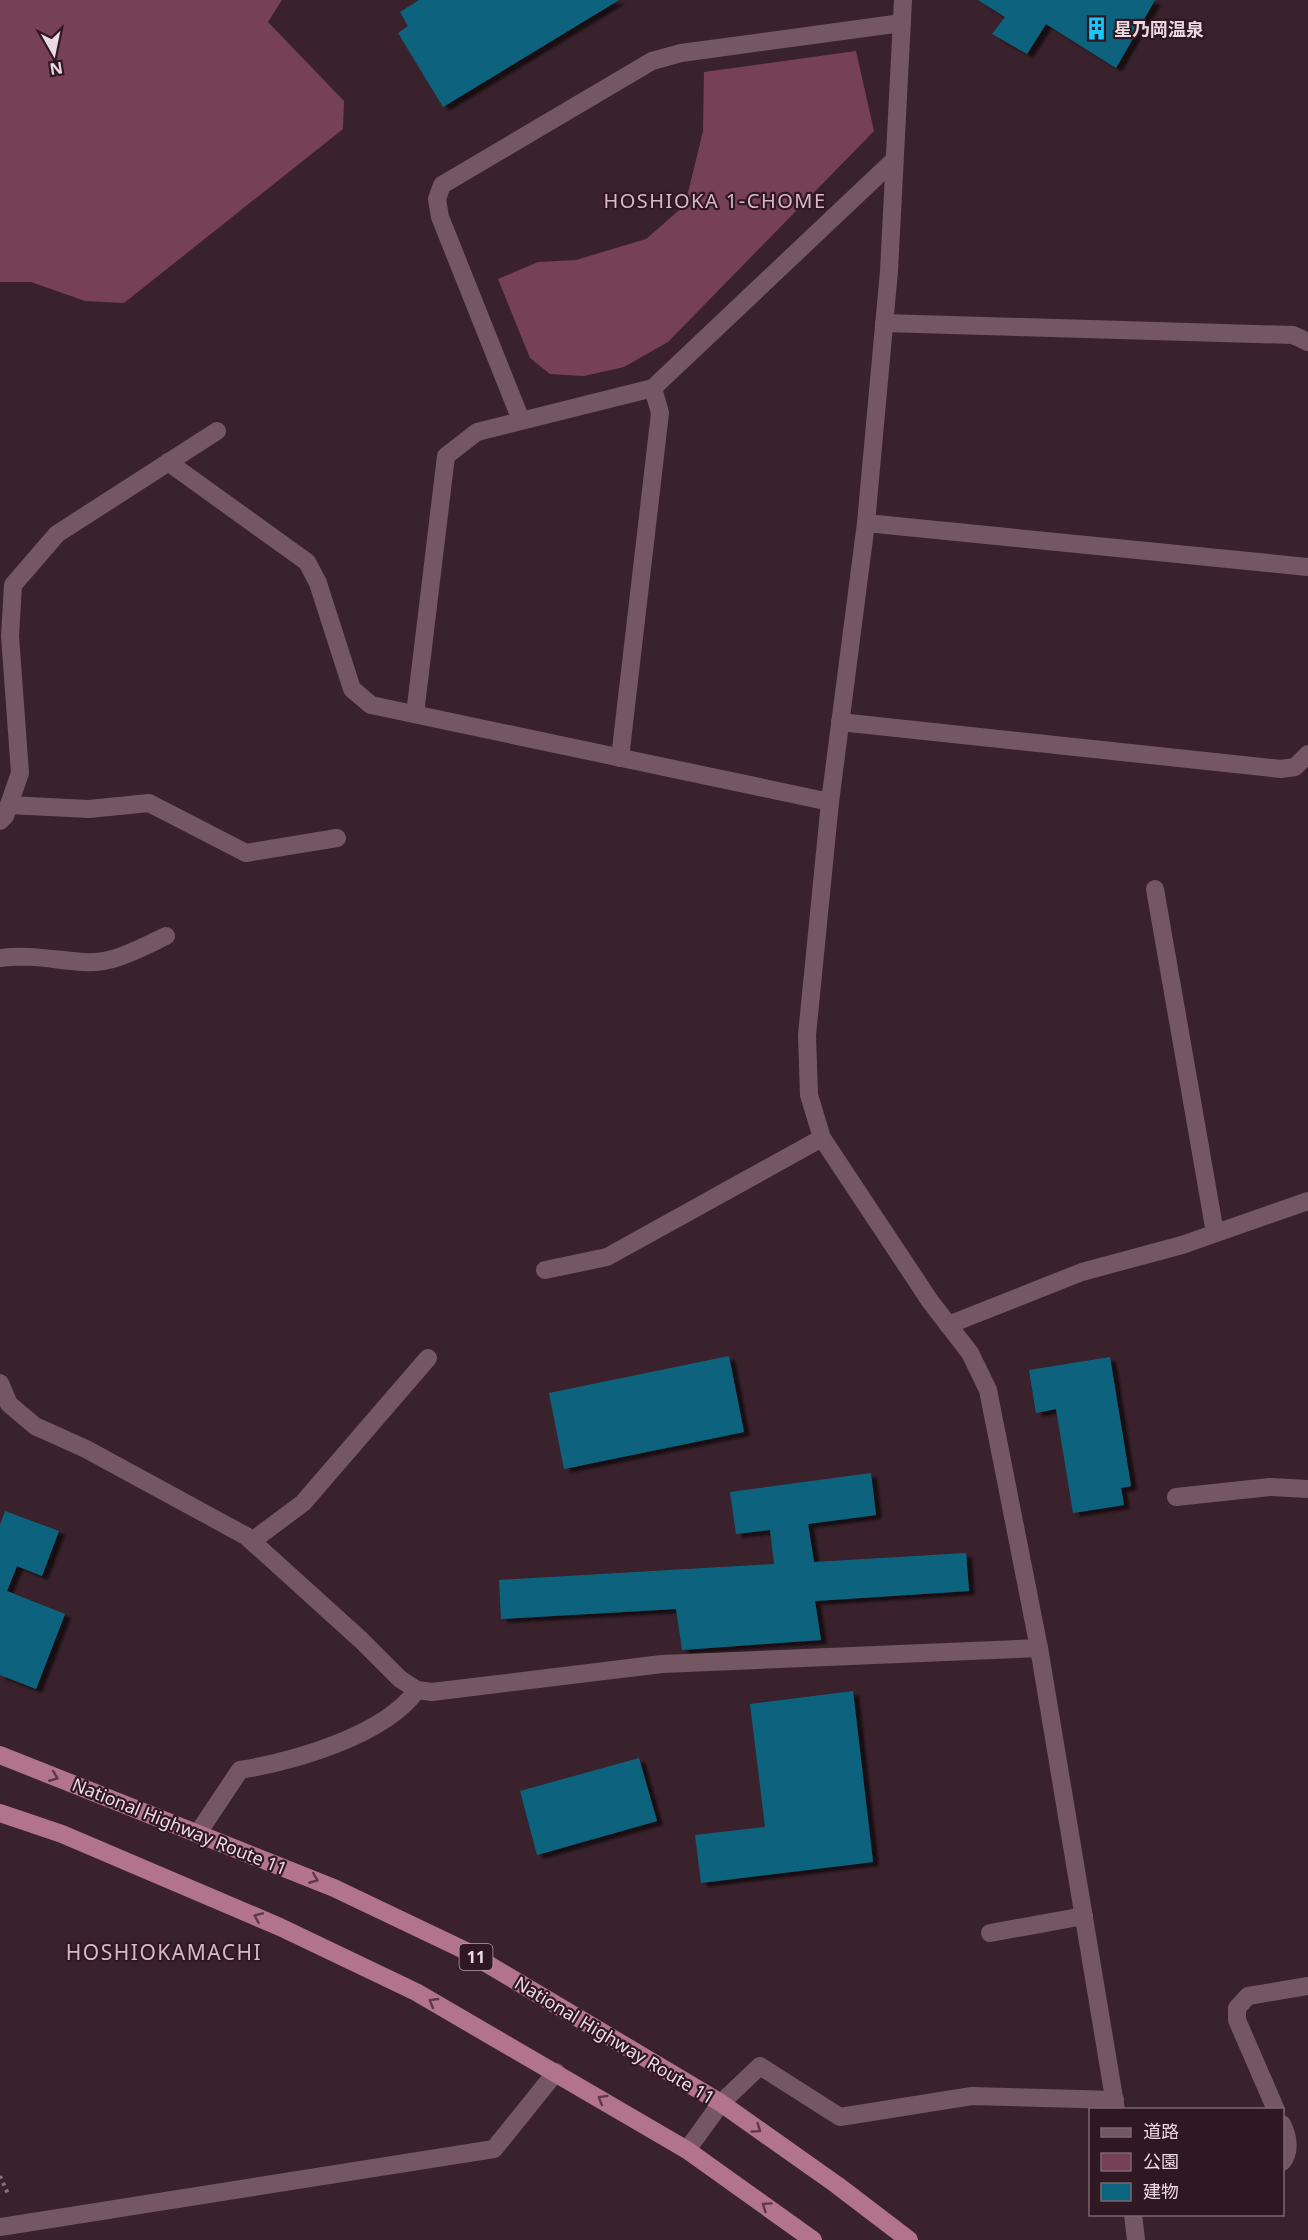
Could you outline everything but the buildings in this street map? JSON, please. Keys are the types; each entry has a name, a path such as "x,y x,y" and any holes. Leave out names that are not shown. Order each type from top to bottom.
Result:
{"highway":[{"name":"National Highway Route 11","path":"0,1755 334,1888 464,1950 721,2103 837,2185 909,2240"},
{"path":"0,1813 62,1834 280,1927 416,1992 687,2150 813,2240"}],"street":[{"path":"687,2150 721,2103 760,2066 840,2117 972,2096 1115,2105 1039,1648 988,1390 970,1353 822,1138 809,1095 807,1035 830,802 866,523 885,323 903,0"},
{"path":"521,420 440,217 437,199 442,185 652,61 681,53 902,23"},
{"path":"415,714 446,456 477,432 652,388 893,161"},
{"path":"885,323 1293,335 1308,342"},
{"path":"620,758 660,413 652,388"},
{"path":"217,430 57,534 13,585 10,636 20,773 4,813 89,809 149,803 246,853 337,838"},
{"path":"168,462 307,562 318,583 352,689 371,705 830,802"},
{"path":"866,523 1308,567"},
{"path":"840,722 1281,769 1295,767 1308,754"},
{"path":"1155,889 1215,1233"},
{"path":"0,958 21,955 85,963 126,955 166,936"},
{"path":"545,1270 607,1257 822,1138"},
{"path":"948,1324 1082,1272 1182,1245 1308,1201"},
{"path":"252,1541 303,1503 428,1358"},
{"path":"0,1383 9,1404 35,1426 86,1449 252,1541 361,1640 400,1680 417,1690 432,1692 662,1664 1039,1648"},
{"path":"1176,1497 1270,1486 1308,1489"},
{"path":"198,1833 240,1770 312,1754 382,1721 407,1703 417,1690"},
{"path":"990,1933 1084,1916"},
{"path":"1276,2108 1237,2020 1237,2008 1248,1996 1308,1986"},
{"path":"0,2227 494,2149 556,2072"},
{"path":"1284,2131 1288,2144 1284,2160"},
{"path":"1133,2216 1136,2240"}],"green space":[{"path":"0,0 282,0 268,22 344,101 343,129 124,303 85,301 31,282 0,282"},
{"path":"856,51 874,131 668,342 624,367 584,376 550,374 530,358 498,279 538,262 576,260 646,239 685,205 703,131 704,72"}],"place":[{"name":"星乃岡温泉","path":"1096,29"}],"district":[{"name":"HOSHIOKA 1-CHOME","path":"715,200"},
{"name":"HOSHIOKAMACHI","path":"164,1952"}]}
